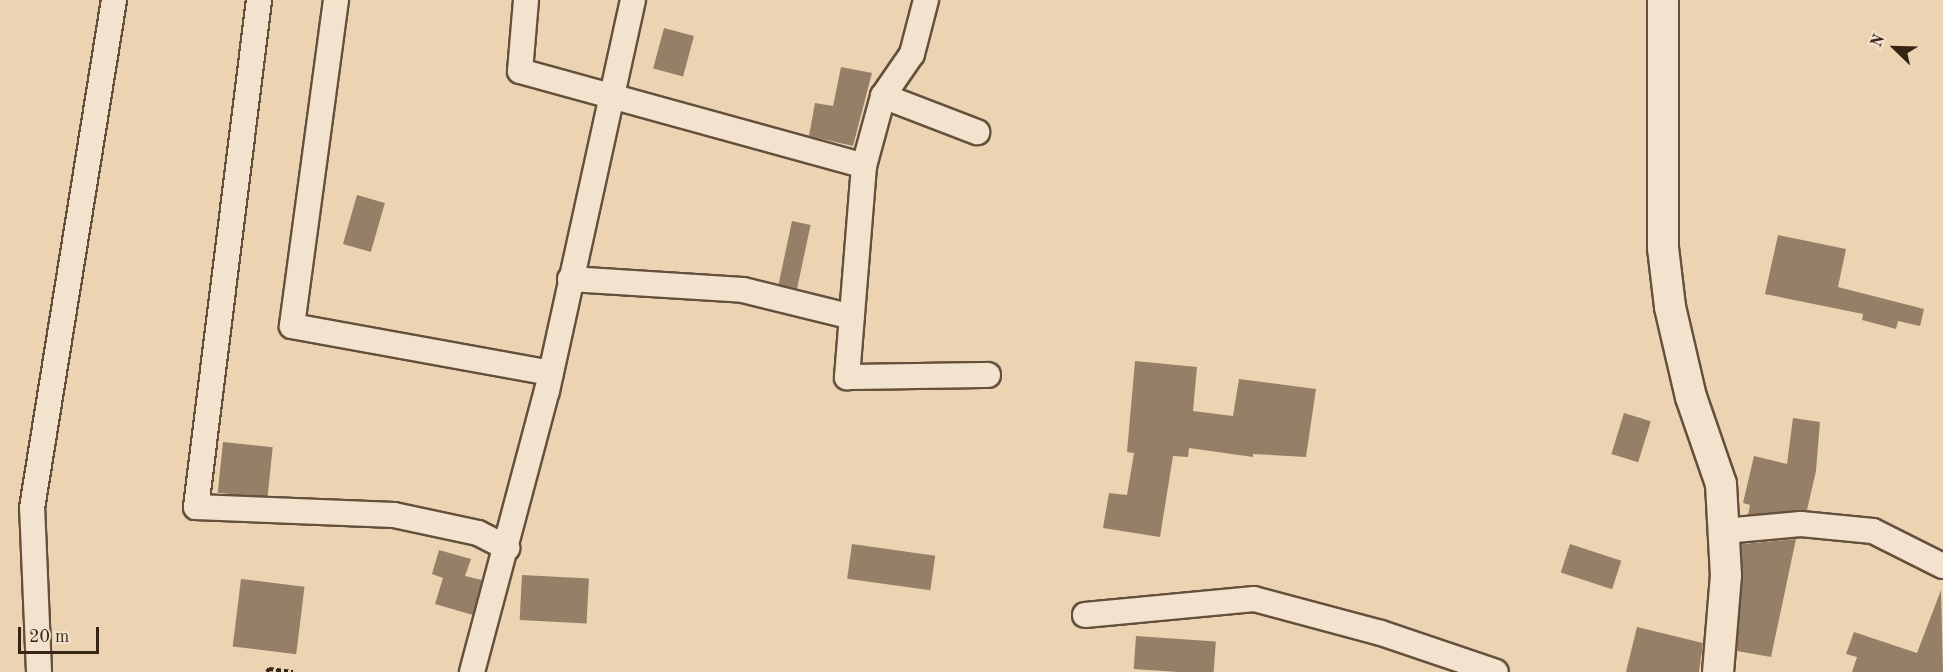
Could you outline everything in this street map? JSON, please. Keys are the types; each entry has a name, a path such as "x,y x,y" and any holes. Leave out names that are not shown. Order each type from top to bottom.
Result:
{"street":[{"path":"39,672 32,508 114,0"},
{"path":"259,0 196,507 394,515 478,533 507,548"},
{"path":"336,0 292,326 550,373"},
{"path":"526,0 520,72 864,166"},
{"path":"472,672 507,548 550,373 633,0"},
{"path":"926,0 912,54 883,96 864,166 847,377 988,375"},
{"path":"1663,0 1663,248 1670,308 1691,397 1721,484 1726,575 1718,672"},
{"path":"883,96 978,132"},
{"path":"570,279 743,290 852,317"},
{"path":"1724,531 1801,524 1873,531 1943,566"},
{"path":"1085,615 1254,599 1381,633 1496,672"}],"path":[{"path":"267,672 269,669 293,672"}],"building":[{"path":"664,28 694,36 683,77 653,69"},
{"path":"841,67 872,73 853,146 809,136 815,103 833,106"},
{"path":"357,195 385,203 371,252 343,244"},
{"path":"792,221 811,225 797,289 778,285"},
{"path":"1778,235 1846,249 1838,287 1924,309 1920,326 1898,321 1896,329 1862,320 1863,314 1765,294"},
{"path":"1135,361 1197,367 1193,411 1233,416 1239,379 1316,389 1306,457 1253,454 1253,457 1189,448 1188,457 1173,456 1160,537 1103,528 1109,493 1127,495 1134,453 1127,452"},
{"path":"1624,413 1651,421 1638,462 1611,454"},
{"path":"1793,418 1820,422 1816,471 1807,510 1748,515 1750,505 1743,503 1754,456 1787,464"},
{"path":"223,442 273,447 267,498 218,493"},
{"path":"1796,539 1771,657 1737,651 1742,544"},
{"path":"852,544 935,556 930,590 847,579"},
{"path":"1570,544 1621,561 1612,589 1561,573"},
{"path":"439,550 471,559 465,576 482,580 473,615 435,604 443,578 432,574"},
{"path":"522,575 589,579 587,623 520,620"},
{"path":"241,579 305,587 296,654 233,646"},
{"path":"1941,590 1943,672 1852,672 1857,657 1846,654 1854,632 1917,653"},
{"path":"1637,627 1703,643 1699,672 1626,672"},
{"path":"1136,636 1216,642 1214,672 1134,669"}]}
